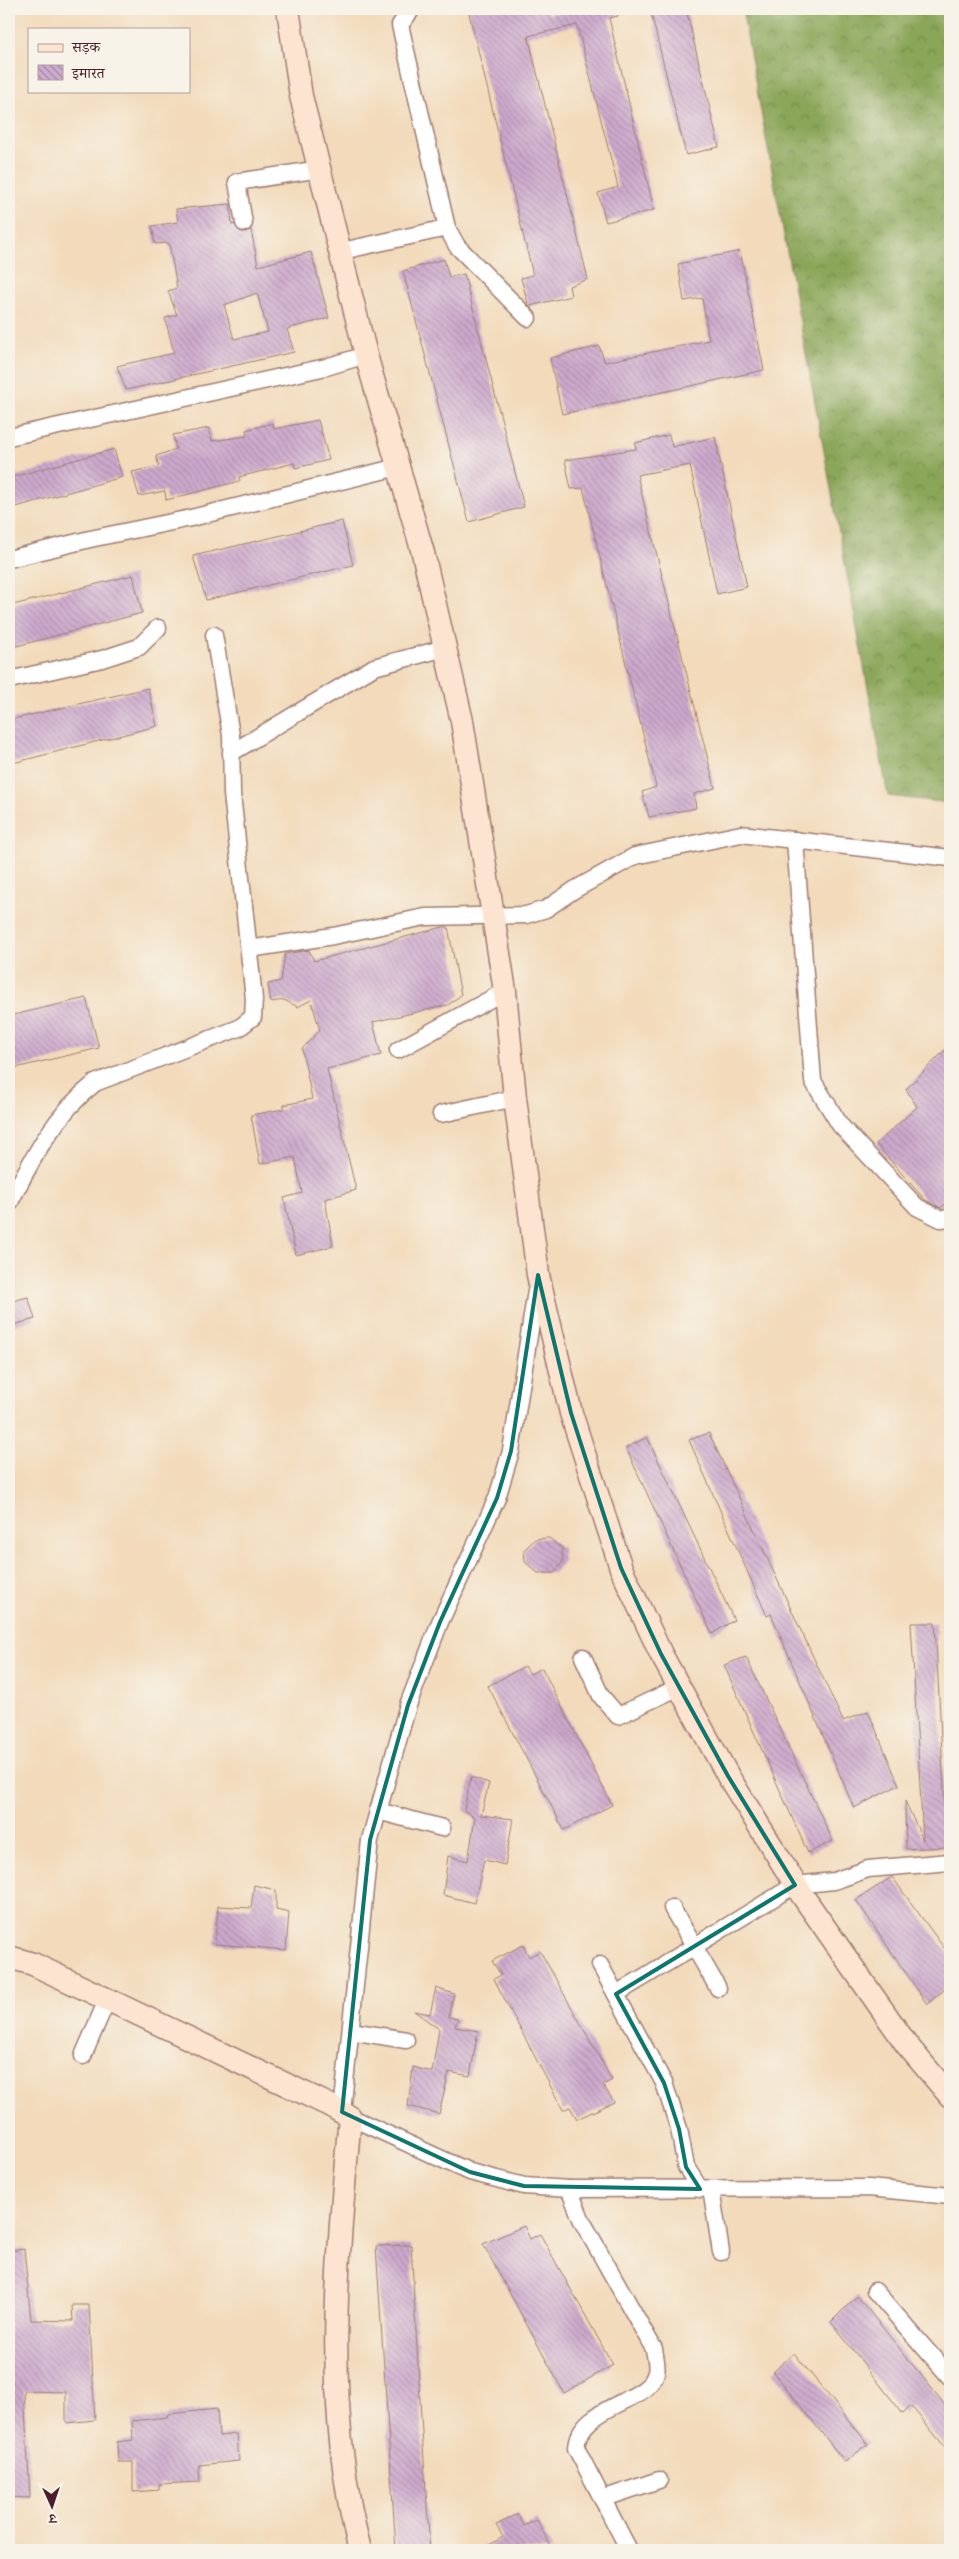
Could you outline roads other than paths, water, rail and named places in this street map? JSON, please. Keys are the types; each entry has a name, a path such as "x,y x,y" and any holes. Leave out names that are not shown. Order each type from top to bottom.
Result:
{"street":[{"path":"288,9 301,96 342,251 366,355 423,553 462,721 505,991 515,1098 538,1275 570,1413 621,1568 679,1687 728,1776 795,1885 907,2045 950,2096"},
{"path":"412,9 400,24 447,228 456,246 528,318"},
{"path":"244,223 237,182 320,169"},
{"path":"342,251 447,228"},
{"path":"9,438 326,367 366,355"},
{"path":"9,559 90,539 190,518 398,467"},
{"path":"9,680 102,659 139,647 158,628"},
{"path":"9,1204 34,1155 60,1116 77,1096 95,1083 239,1028 254,1017 254,999 232,794 231,736 214,635"},
{"path":"231,753 374,667 445,648"},
{"path":"249,949 333,936 424,917 526,916 546,910 574,890 634,856 741,834 950,858"},
{"path":"795,840 813,1081 840,1125 917,1207 941,1219 950,1218"},
{"path":"398,1050 505,991"},
{"path":"441,1114 515,1098"},
{"path":"360,2550 345,2481 336,2346 351,2031 370,1840 408,1705 440,1622 497,1498 511,1451 538,1275"},
{"path":"583,1657 601,1696 618,1716 679,1687"},
{"path":"378,1811 442,1828"},
{"path":"616,1994 795,1885 834,1881 868,1870 950,1862"},
{"path":"672,1908 718,1988"},
{"path":"9,1957 33,1964 346,2115 470,2172 524,2186 569,2189 869,2188 950,2196"},
{"path":"600,1965 664,2083 679,2129 686,2167 706,2189 721,2252"},
{"path":"83,2056 108,2000"},
{"path":"351,2031 406,2040"},
{"path":"569,2189 582,2221 654,2350 657,2364 656,2374 650,2386 588,2422 576,2435 576,2448 629,2550"},
{"path":"875,2291 950,2378"},
{"path":"602,2499 659,2480"}]}
